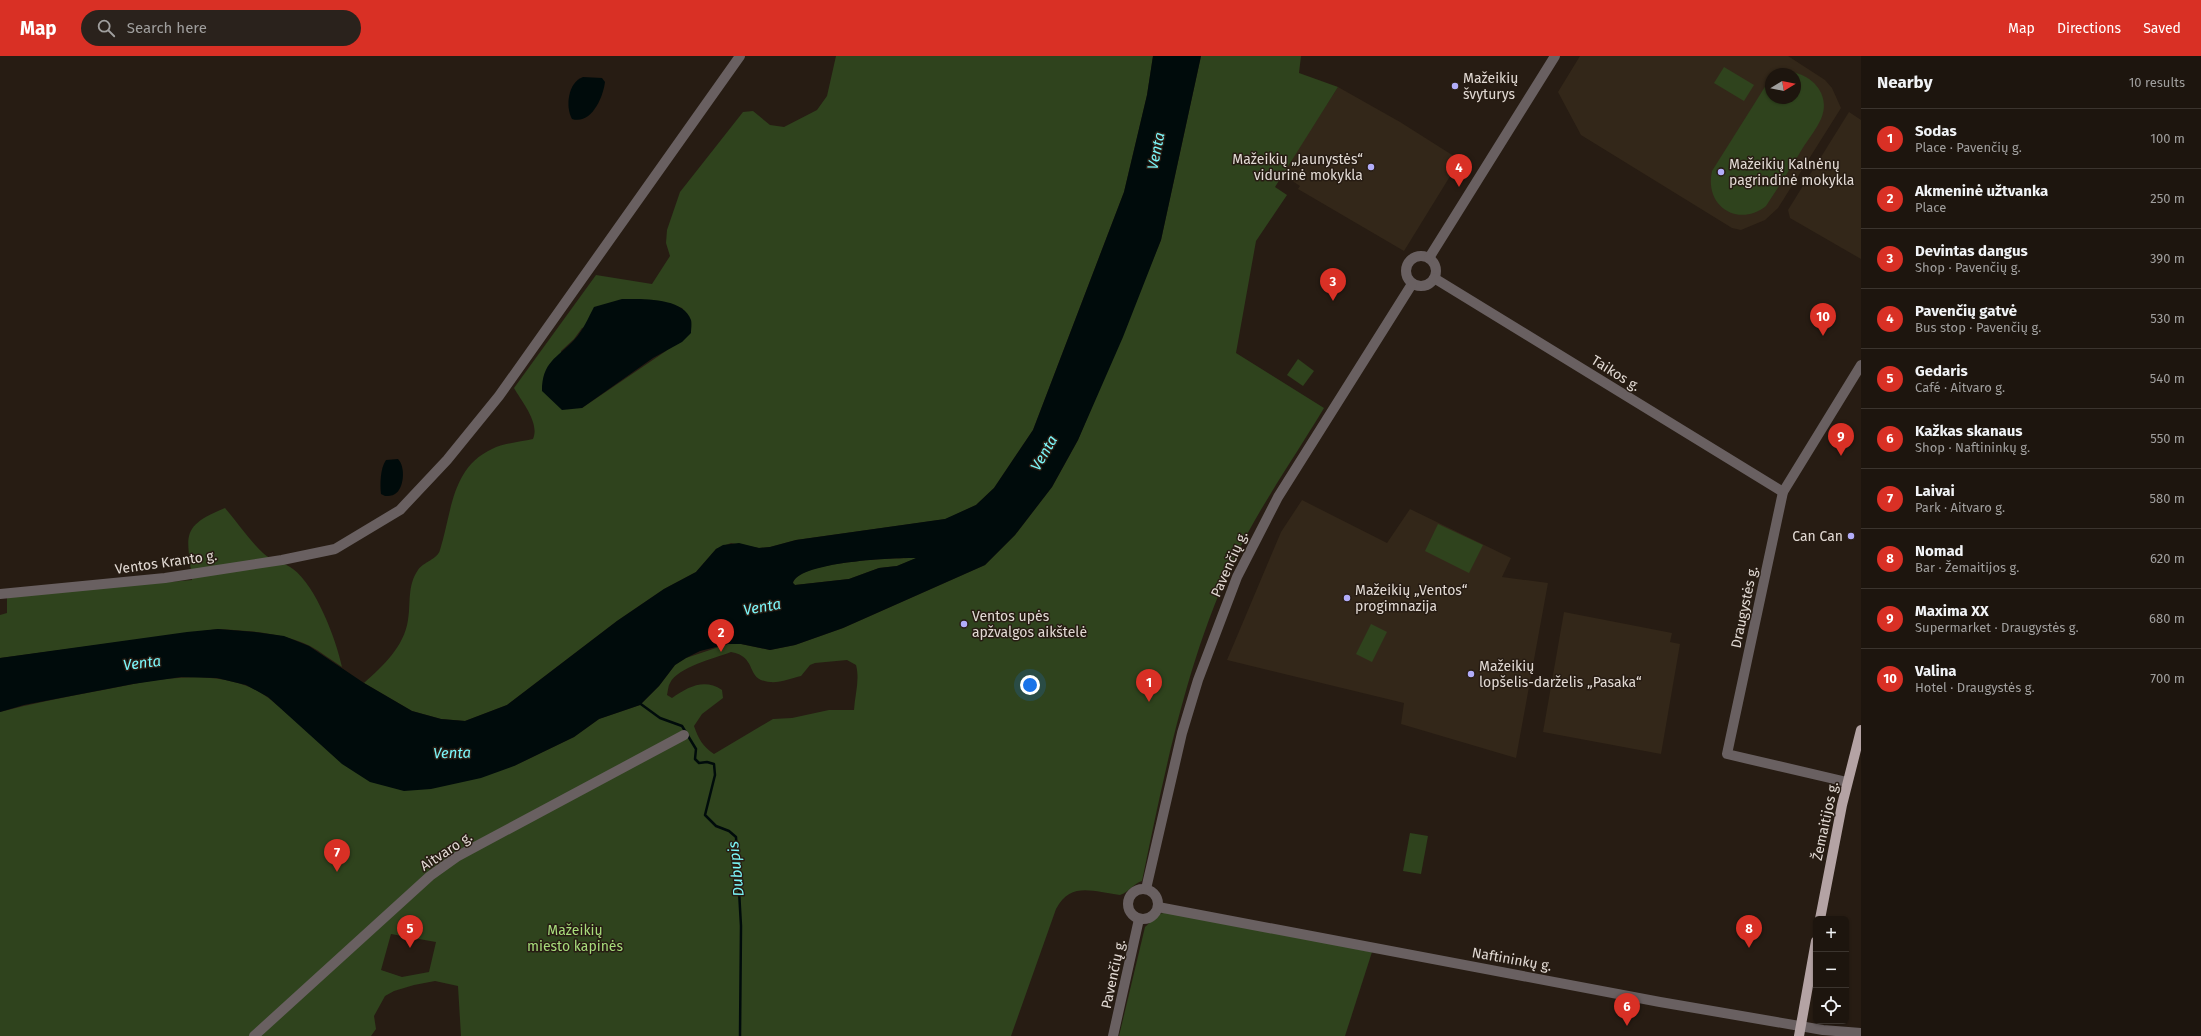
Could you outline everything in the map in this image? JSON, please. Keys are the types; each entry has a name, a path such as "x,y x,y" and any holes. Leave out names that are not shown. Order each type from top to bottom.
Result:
{"main road":[{"name":"Žemaitijos g.","path":"1821,916 1847,782 1861,730"},
{"path":"1800,1031 1814,952"}],"street":[{"name":"Ventos Kranto g.","path":"0,594 165,578 282,560 335,549 400,510 452,454 499,396 740,56"},
{"path":"1429,258 1555,56"},
{"path":"1420,255 1429,258 1435,265 1434,278 1425,286 1412,284 1405,274 1408,262 1420,255"},
{"name":"Taikos g.","path":"1434,278 1783,492"},
{"name":"Pavenčių g.","path":"1146,888 1182,733 1198,680 1237,577 1278,497 1412,284"},
{"name":"Draugystės g.","path":"1847,782 1727,754 1783,492 1861,365"},
{"name":"Aitvaro g.","path":"254,1036 430,876 458,856 684,735"},
{"path":"1146,888 1157,897 1158,907 1149,918 1139,919 1132,914 1128,901 1136,890 1146,888"},
{"name":"Naftininkų g.","path":"1158,907 1660,1002 1800,1031 1861,1033"},
{"name":"Pavenčių g.","path":"1113,1036 1139,919"}],"shaded area":[{"name":"Mažeikių Kalnėnų pagrindinė mokykla","path":"1580,56 1788,56 1825,80 1832,88 1841,108 1778,208 1765,220 1741,230 1732,228 1581,135 1558,92"},
{"name":"Mažeikių „Jaunystės“ vidurinė mokykla","path":"1338,87 1400,122 1460,160 1404,251 1298,189 1300,186 1282,174"},
{"path":"1849,112 1861,120 1861,259 1790,218 1788,210"},
{"name":"Mažeikių „Ventos“ progimnazija","path":"1302,500 1387,543 1410,509 1511,558 1502,577 1548,583 1516,758 1401,724 1404,703 1227,660 1281,532"},
{"path":"1564,612 1672,633 1670,642 1680,644 1661,754 1543,732"}],"green space":[{"path":"836,56 1153,56 1147,95 1124,192 1033,430 994,488 976,505 946,519 796,540 770,547 759,548 731,543 716,549 696,572 664,589 617,621 507,705 465,721 441,719 412,711 364,683 392,655 402,639 408,620 412,582 420,567 439,553 455,492 468,467 478,457 492,449 507,444 533,439 535,433 532,420 514,388 596,275 652,284 670,256 666,243 667,230 680,192 743,112 753,111 770,125 784,127 817,110 827,96","holes":["666,303 682,308 691,321 666,351 582,408 561,351 574,339 582,328"]},
{"name":"Mažeikių miesto kapinės","path":"1201,56 1301,56 1299,73 1338,87 1275,187 1287,195 1256,241 1236,353 1324,408 1256,518 1236,556 1219,594 1204,634 1179,715 1142,881 1120,895 1084,890 1076,891 1062,900 1056,909 1011,1036 461,1036 458,986 435,981 394,991 385,996 374,1016 376,1029 371,1036 0,1036 0,712 149,681 187,677 206,678 225,680 251,688 269,699 291,717 514,766 574,737 599,719 640,705 659,686 675,665 686,658 728,644 741,644 770,650 795,645 843,628 985,565 1015,535 1052,487 1078,440 1161,240","holes":["731,652 740,655 745,659 757,677 770,682 782,681 801,676 810,665 815,663 847,660 856,665 857,671 854,710 829,710 792,718 773,719 714,754 701,742 694,726 702,714 723,698 722,690 715,686 702,684 690,687 672,698 667,695 668,687 674,677 681,672","391,934 436,942 429,972 402,977 381,970"]},
{"path":"1724,67 1754,85 1744,101 1714,83"},
{"path":"1801,75 1818,88 1824,103 1824,111 1821,119 1766,206 1745,215 1734,214 1726,210 1718,203 1713,194 1711,183 1712,171 1765,87 1765,104 1801,104"},
{"path":"1298,359 1314,371 1303,386 1287,375"},
{"path":"225,508 248,537 266,556 293,569 310,588 330,628 342,667 310,646 299,641 265,633 218,629 0,658 0,615 7,613 7,596 192,580 188,543 189,535 199,521"},
{"path":"1438,524 1483,545 1469,573 1425,551"},
{"path":"917,558 897,566 879,568 849,579 795,585 793,583 799,576 811,570 829,565 869,560"},
{"path":"1371,624 1387,632 1372,662 1356,654"},
{"path":"1410,833 1428,836 1421,874 1403,871"},
{"path":"1168,912 1372,952 1345,1036 1119,1036 1145,927 1159,914"}],"water":[{"name":"Venta","path":"1153,56 1201,56 1161,240 1123,337 1078,440 1052,487 1015,535 985,565 843,628 795,645 770,650 741,644 728,644 700,651 675,665 659,686 640,705 599,719 574,737 514,766 481,778 431,789 404,791 370,782 342,764 268,697 246,685 217,678 181,677 133,684 24,705 0,712 0,658 218,629 284,636 309,646 364,683 412,711 441,719 465,721 507,705 617,621 664,589 696,572 716,549 723,545 739,543 759,548 770,547 796,540 945,519 976,505 994,488 1033,430 1124,192 1147,95","holes":["916,558 897,566 879,568 849,579 795,585 793,583 799,576 811,570 848,562"]},
{"path":"583,77 602,78 605,82 604,88 599,102 590,114 579,120 572,119 568,102 569,95 574,84"},
{"path":"622,299 661,301 680,307 687,312 691,320 691,333 682,342 653,358 582,408 562,410 542,391 545,373 548,367 556,356 568,346 583,329 594,307"},
{"path":"398,459 401,463 403,472 402,483 394,495 385,496 381,494 381,481 384,463 386,460"}],"waterway":[{"name":"Dubupis","path":"638,702 660,718 682,726 696,749 695,759 699,763 707,762 714,764 715,775 705,815 716,826 729,831 736,837 741,926 740,1036"}],"place":[{"name":"Mažeikių švyturys","path":"1455,86"},
{"name":"Mažeikių „Jaunystės“ vidurinė mokykla","path":"1371,167"},
{"name":"Mažeikių Kalnėnų pagrindinė mokykla","path":"1721,172"},
{"name":"Pavenčių gatvė","path":"1459,187"},
{"name":"Devintas dangus","path":"1333,301"},
{"name":"Valina","path":"1823,336"},
{"name":"Maxima XX","path":"1841,456"},
{"name":"Can Can","path":"1851,536"},
{"name":"Mažeikių „Ventos“ progimnazija","path":"1347,598"},
{"name":"Ventos upės apžvalgos aikštelė","path":"964,624"},
{"name":"Akmeninė užtvanka","path":"721,652"},
{"name":"Mažeikių lopšelis-darželis „Pasaka“","path":"1471,674"},
{"name":"Sodas","path":"1149,702"},
{"name":"Laivai","path":"337,872"},
{"name":"Gedaris","path":"410,948"},
{"name":"Nomad","path":"1749,948"},
{"name":"Kažkas skanaus","path":"1627,1026"}]}
